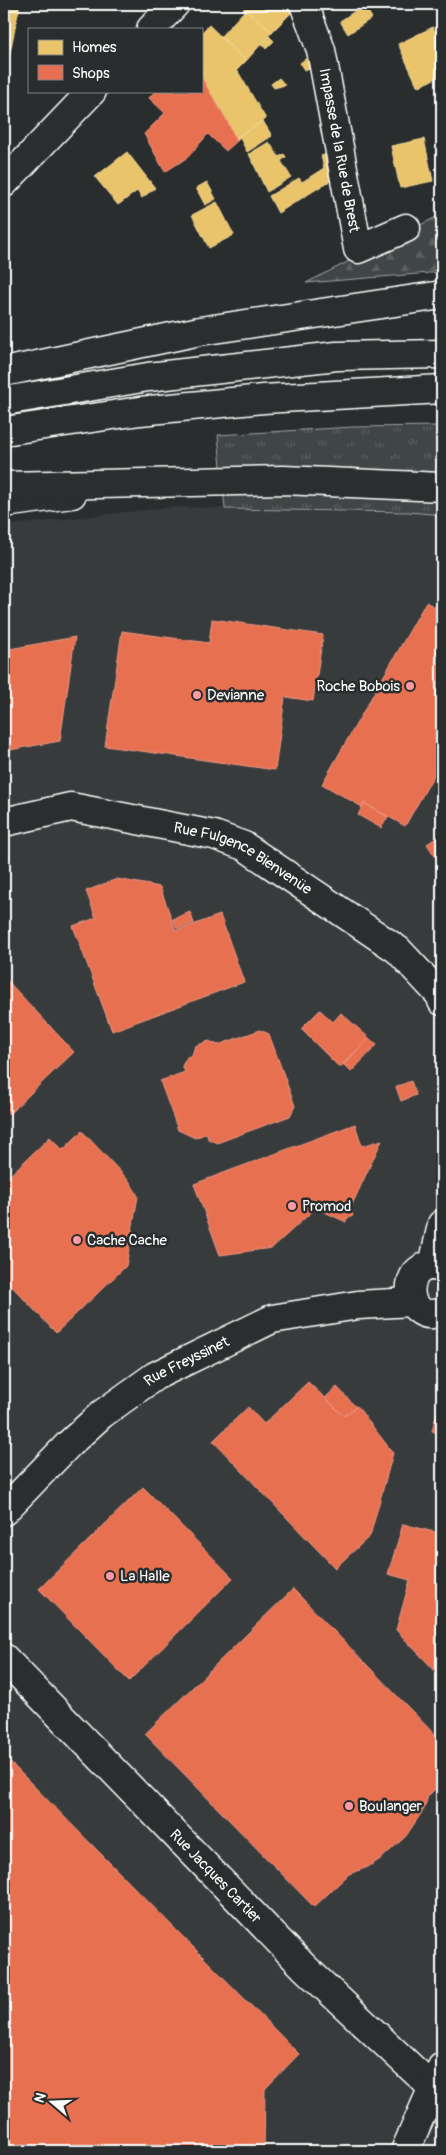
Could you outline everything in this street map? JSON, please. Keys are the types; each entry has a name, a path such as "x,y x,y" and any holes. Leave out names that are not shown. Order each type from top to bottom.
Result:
{"main road":[{"path":"152,28 175,4"},
{"name":"Impasse de la Rue de Brest","path":"304,4 322,50 358,249 406,228"},
{"path":"4,183 91,92"},
{"path":"4,372 200,331 442,295"},
{"path":"4,400 148,376 337,356 442,354"},
{"path":"4,431 169,408 263,399 442,389"},
{"path":"4,486 284,480 442,487"},
{"path":"4,503 143,484"},
{"name":"Rue Fulgence Bienvenüe","path":"4,822 71,807 214,835 244,846 398,950 441,996 442,1001"},
{"path":"442,1224 437,1267 418,1272 410,1286 412,1302 423,1312 430,1314 442,1312"},
{"name":"Rue Freyssinet","path":"4,1511 69,1444 102,1414 155,1376 272,1319 358,1305 412,1302"},
{"name":"Rue Jacques Cartier","path":"4,1658 305,1968 438,2077"},
{"path":"405,2151 438,2077"}],"shaded area":[{"path":"171,507 409,512 442,515 442,2151 4,2151 4,526"}],"green space":[{"path":"442,214 442,272 306,283"},
{"path":"442,426 442,515 409,512 225,509 218,435 353,427"}],"building: Homes":[{"path":"4,4 20,4 7,67 4,67"},
{"path":"239,4 289,4 293,11 272,32"},
{"path":"364,5 372,18 348,34 340,21"},
{"path":"246,9 272,32 246,61 220,37"},
{"path":"209,25 246,61 237,70 266,119 236,138 202,79 202,32"},
{"path":"433,27 442,46 442,75 418,87 398,44"},
{"path":"269,36 274,41 266,49 262,44"},
{"path":"308,57 310,68 304,70 300,63"},
{"path":"279,78 285,85 274,88 271,84"},
{"path":"263,121 272,136 247,152 240,138 237,141 236,138"},
{"path":"424,139 433,181 400,188 391,146"},
{"path":"269,142 279,157 284,154 286,157 281,161 291,177 267,192 249,154"},
{"path":"127,152 155,188 142,198 137,191 118,205 95,177"},
{"path":"327,154 333,179 278,213 269,196 299,178 302,182 324,168 321,156"},
{"path":"207,182 216,199 205,205 196,188"},
{"path":"217,202 234,235 209,248 192,215"}],"building: Shops":[{"path":"202,79 237,141 226,151 208,134 188,157 165,172 144,134 165,113 149,98 154,92 202,92"},
{"name":"Roche Bobois","path":"426,602 442,611 442,761 405,826 364,803 362,807 322,784"},
{"path":"212,619 323,635 313,701 285,697 275,770 105,746 122,631 209,643"},
{"path":"75,637 60,741 4,751 4,650"},
{"path":"364,803 388,817 381,828 358,815"},
{"path":"442,834 442,867 427,844"},
{"path":"117,879 160,887 176,931 220,915 244,982 112,1031 73,926 96,918 86,891"},
{"path":"190,912 194,923 177,929 173,919"},
{"path":"4,977 74,1052 9,1114 4,1108"},
{"path":"320,1010 333,1022 341,1013 369,1038 340,1068 301,1029"},
{"path":"260,1030 269,1034 295,1106 290,1116 217,1143 208,1139 207,1133 195,1138 178,1130 160,1081 185,1072 182,1066 187,1057 192,1055 195,1046 209,1041 218,1045"},
{"path":"369,1038 377,1045 351,1072 343,1064"},
{"path":"411,1081 416,1095 401,1101 396,1087"},
{"path":"355,1124 362,1146 382,1140 350,1209 353,1216 346,1219 346,1222 316,1208 272,1248 220,1255 194,1184"},
{"path":"82,1131 130,1182 138,1196 126,1266 56,1333 4,1278 4,1181 50,1137 63,1150"},
{"path":"308,1382 344,1416 357,1406 393,1453 370,1536 335,1568 213,1441 248,1407 264,1424"},
{"path":"337,1387 356,1407 344,1416 325,1398"},
{"path":"442,1394 442,1434 432,1431"},
{"path":"143,1487 233,1578 129,1681 39,1589"},
{"path":"403,1524 442,1534 442,1678 396,1630 410,1580 388,1574"},
{"path":"293,1589 442,1742 442,1782 428,1796 424,1809 406,1836 382,1858 368,1867 349,1874 314,1907 145,1734"},
{"path":"4,1756 299,2054 265,2089 264,2151 4,2151"}],"place":[{"name":"Roche Bobois","path":"410,686"},
{"name":"Devianne","path":"197,695"},
{"name":"Promod","path":"292,1206"},
{"name":"Cache Cache","path":"77,1240"},
{"name":"La Halle","path":"110,1576"},
{"name":"Boulanger","path":"349,1806"}]}
